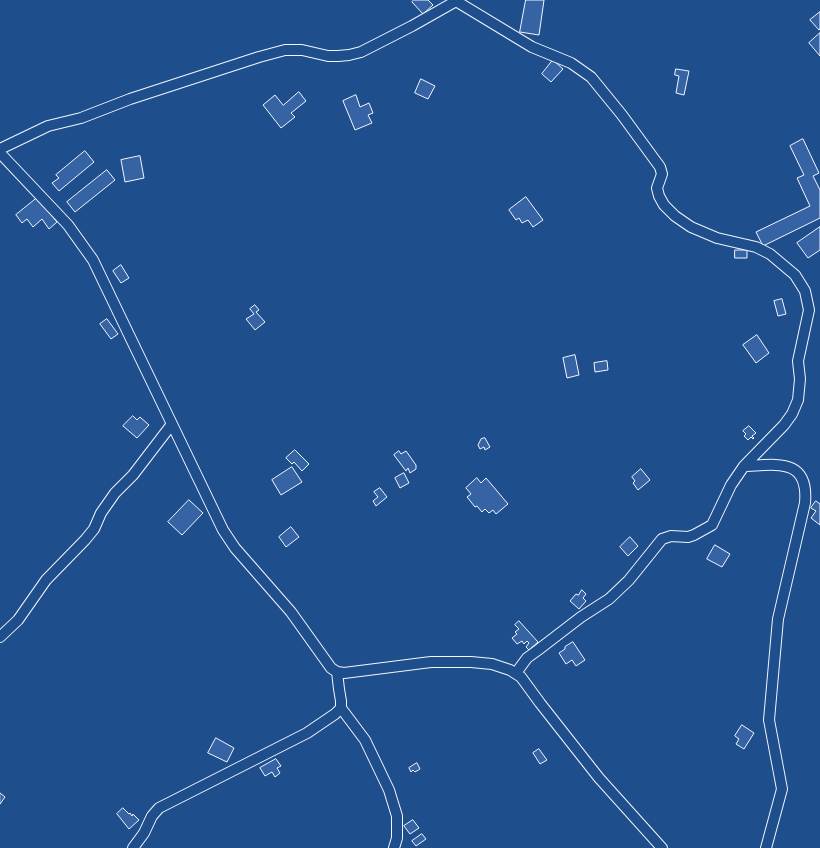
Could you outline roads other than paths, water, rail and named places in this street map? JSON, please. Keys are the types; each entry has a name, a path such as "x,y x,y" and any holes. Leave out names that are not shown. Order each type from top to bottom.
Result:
{"street":[{"path":"0,149 48,126 81,118 130,98 285,50 302,50 328,56 349,55 361,52 412,26 457,0 532,47 571,63 591,77 660,167 662,174 657,188 659,196 664,205 674,216 690,228 717,238 756,247 770,254 795,275 805,291 809,310 798,361 800,379 798,400 792,414 784,425 744,466 731,486 712,525 688,537 671,536 662,539 629,580 609,599 581,617 527,658 516,673"},
{"path":"0,153 68,225 92,260 172,424 207,501 223,530 235,548 291,612 331,668 337,672 344,673 431,662 471,662 492,664 516,673 521,677 599,778 662,848"},
{"path":"0,637 18,620 46,580 94,530 101,513 115,493 133,474 172,424"},
{"path":"744,466 781,465 790,467 800,476 804,483 806,493 778,619 769,720 782,789 766,848"},
{"path":"133,848 144,833 152,816 159,808 307,733 335,714 340,708 341,701 338,689 337,672"},
{"path":"340,708 365,740 389,790 397,816 398,838 394,848"}]}
